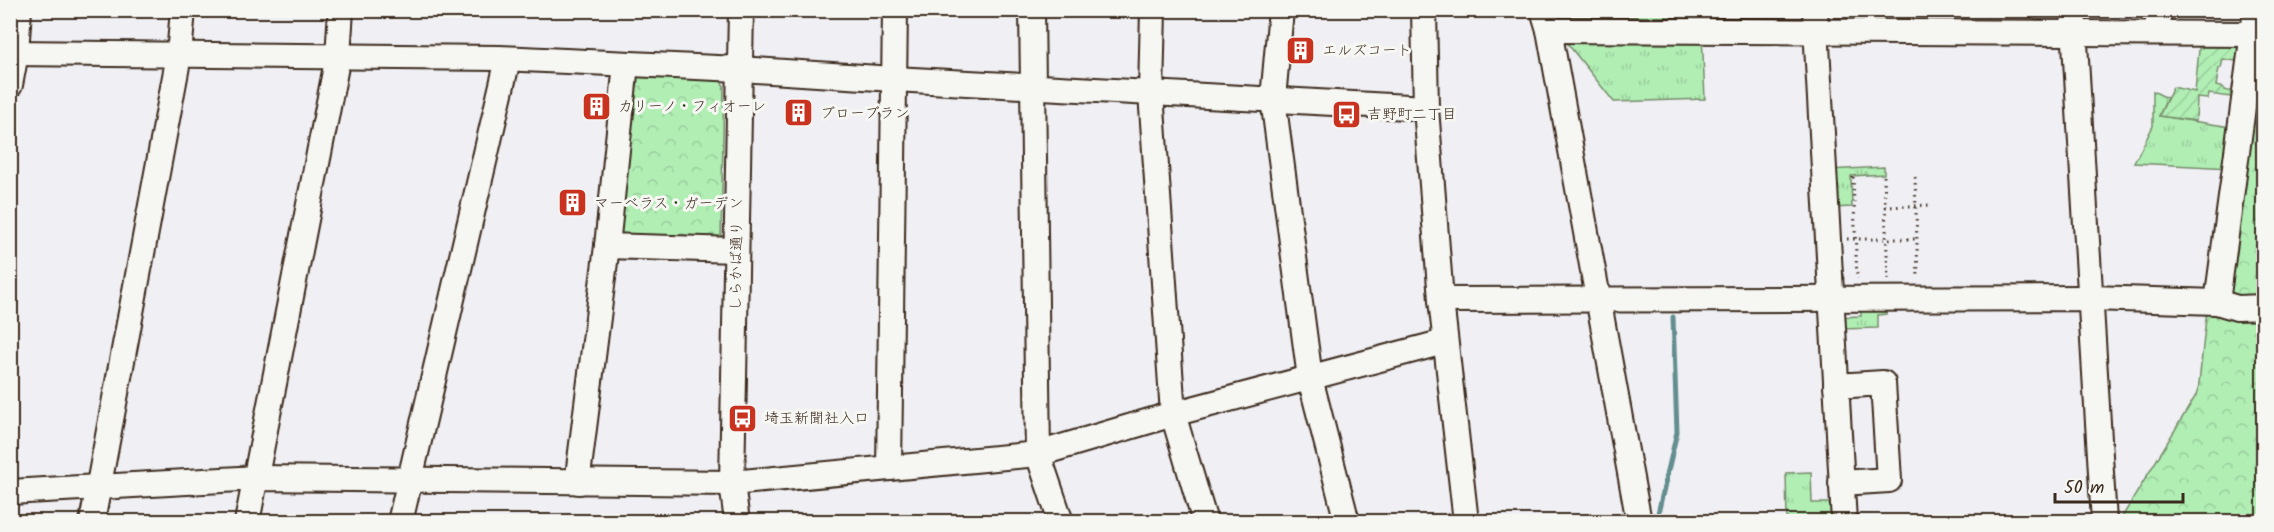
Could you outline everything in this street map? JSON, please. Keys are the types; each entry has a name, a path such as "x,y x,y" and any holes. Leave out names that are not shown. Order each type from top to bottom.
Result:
{"street":[{"path":"10,85 19,10"},
{"path":"92,522 179,55 183,10"},
{"path":"248,522 338,56 341,10"},
{"name":"しらかば通り","path":"737,522 732,483 741,10"},
{"path":"889,468 895,10"},
{"path":"1032,10 1038,454 1061,522"},
{"path":"1153,10 1151,93 1173,414 1205,522"},
{"path":"1281,10 1273,99 1310,378 1347,522"},
{"path":"1424,10 1426,108 1444,342 1466,522"},
{"path":"1639,522 1546,20 2255,22 2217,302"},
{"path":"1816,20 1844,522"},
{"path":"2074,22 2104,522"},
{"path":"13,53 508,59 739,69 1426,108"},
{"path":"400,522 508,59"},
{"path":"579,482 626,64"},
{"path":"607,246 736,250"},
{"path":"1441,300 2091,298 2217,302 2236,308 2264,307"},
{"path":"10,492 257,478 732,483 1038,454 1173,414 1444,342"},
{"path":"1836,386 1883,383 1889,480 1841,483"}],"path":[{"path":"1884,176 1888,299"},
{"path":"1853,177 1857,299"},
{"path":"1915,177 1918,299"},
{"path":"1885,207 1930,205"},
{"path":"1827,239 1917,239"}],"green space":[{"path":"1551,11 1680,11 1681,26 1555,26"},
{"path":"2263,11 2263,521 2119,522 2198,392 2207,309"},
{"path":"1559,33 1702,34 1705,99 1614,102"},
{"path":"2246,38 2242,62 2223,59 2216,86 2238,93 2238,98 2209,94 2208,99 2197,98 2196,121 2159,116 2173,87 2195,92 2200,39"},
{"path":"639,76 720,80 724,86 721,240 614,237 634,82"},
{"path":"2153,91 2167,98 2159,116 2237,128 2231,168 2134,163 2153,126"},
{"path":"1884,167 1884,174 1851,176 1852,207 1830,208 1828,170"},
{"path":"1886,308 1886,314 1878,315 1878,328 1839,329 1839,317 1861,316 1861,309"},
{"path":"1811,472 1812,503 1837,503 1838,520 1787,521 1786,473"}],"waterway":[{"path":"1656,522 1677,432 1673,317"}],"place":[{"name":"エルズコート","path":"1301,50"},
{"name":"カリーノ・フィオーレ","path":"597,106"},
{"name":"ブローブラン","path":"799,113"},
{"name":"吉野町二丁目","path":"1346,114"},
{"name":"マーベラス・ガーデン","path":"573,203"},
{"name":"埼玉新聞社入口","path":"743,418"}]}
